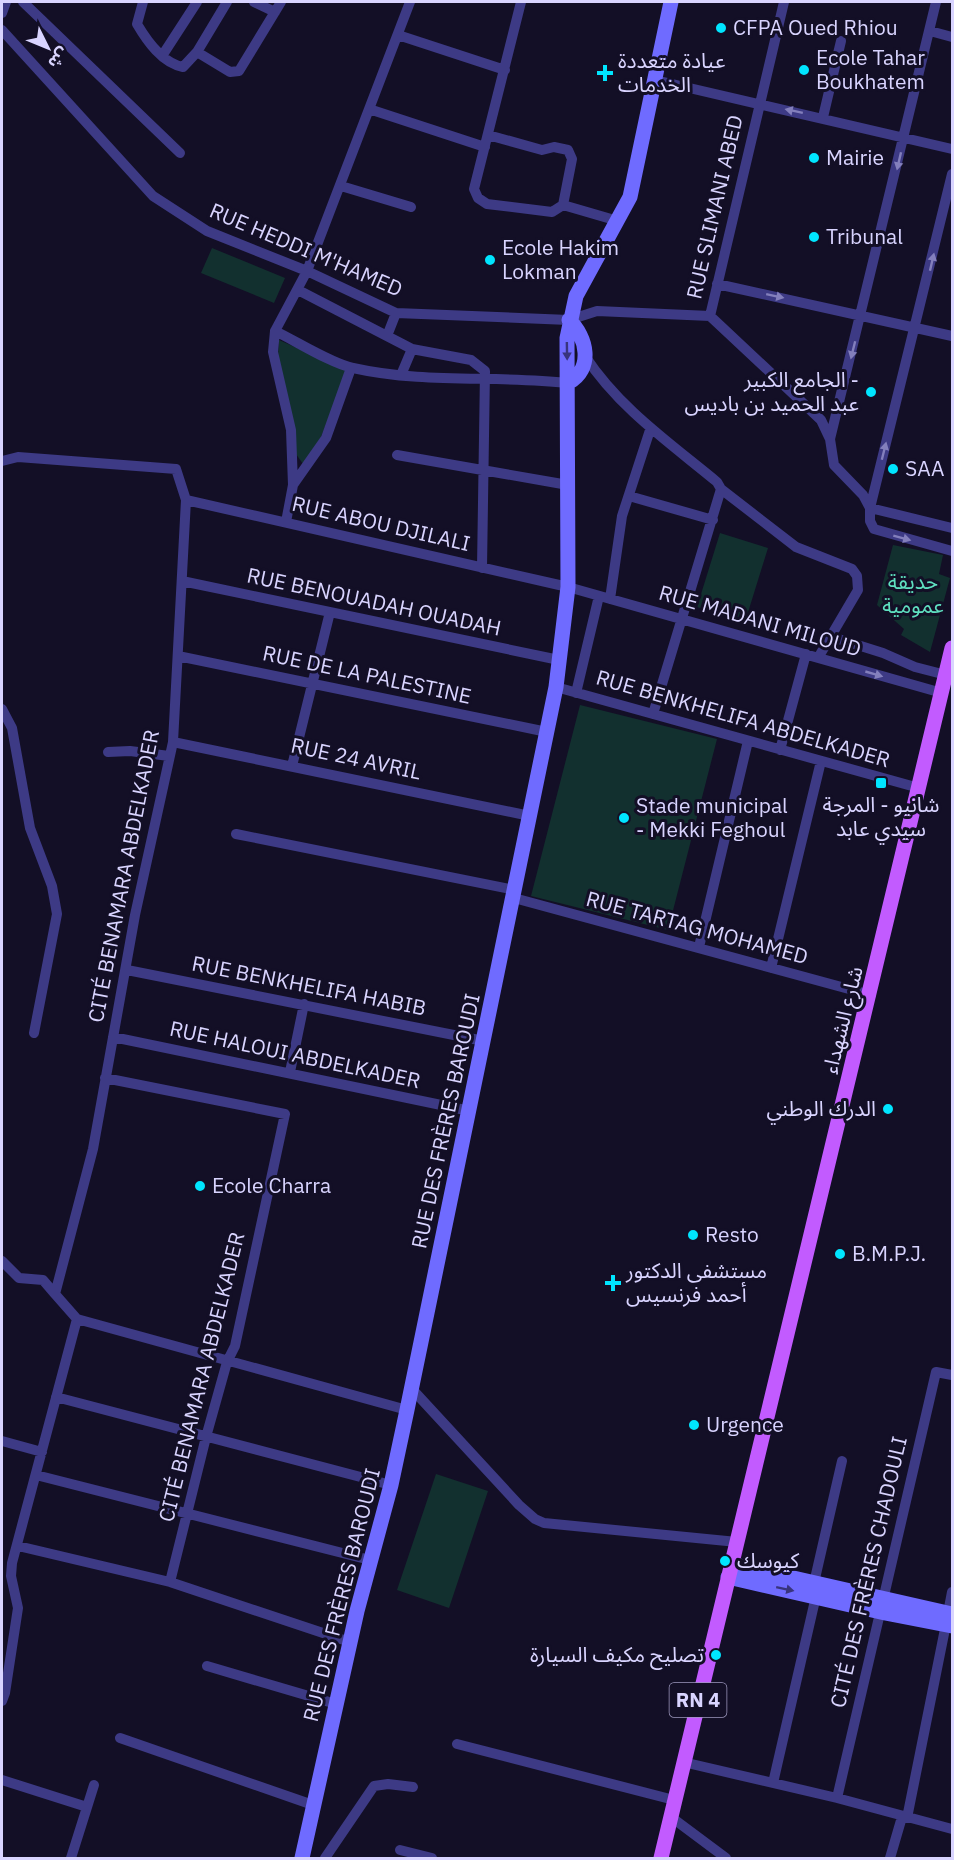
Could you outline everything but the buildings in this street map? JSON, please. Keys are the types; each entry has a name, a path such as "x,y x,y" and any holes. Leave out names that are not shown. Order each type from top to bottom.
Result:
{"main road":[{"name":"شارع الشهداء","path":"737,1542 871,995 952,648"},
{"name":"RN 4","path":"661,1858 737,1542"}],"street":[{"path":"2,13 6,2"},
{"path":"23,2 180,153"},
{"path":"143,2 137,24 147,41 162,56 183,67 197,52 227,2"},
{"path":"162,56 197,2"},
{"path":"197,52 230,72 239,70 278,7 254,2"},
{"path":"285,522 292,485 291,430 273,352 275,331 307,272 410,2"},
{"path":"488,135 542,150 554,147 568,150 572,159 563,205 552,212 482,202 474,189 521,2"},
{"path":"569,320 576,296 594,259 630,197 671,2"},
{"name":"RUE SLIMANI ABED","path":"710,316 784,2"},
{"path":"830,439 862,315 936,2"},
{"name":"RUE HEDDI M'HAMED","path":"2,30 153,196 207,231 396,312 569,320"},
{"path":"930,31 952,37"},
{"path":"398,35 505,70"},
{"path":"823,117 841,41"},
{"path":"655,80 823,117 952,149"},
{"path":"369,109 484,147"},
{"path":"952,174 870,508 870,521 874,529 952,551"},
{"path":"341,186 411,207"},
{"path":"563,205 618,221"},
{"path":"717,284 952,336"},
{"path":"297,290 412,350 471,360 485,371 482,568"},
{"path":"569,320 597,311 710,316 821,420 830,439 834,465 863,495 870,508 952,528"},
{"path":"387,336 396,312"},
{"path":"275,331 351,368 401,375 486,380 532,379 568,383 577,378 582,370 585,356 581,331 569,320"},
{"name":"RUE DES FRÈRES BAROUDI","path":"302,1858 350,1642 391,1485 412,1389 556,687 568,587 569,320"},
{"path":"401,375 412,350"},
{"path":"585,356 599,377 651,430 717,482 721,489 796,547 852,569 857,576 858,590 818,658"},
{"path":"292,485 326,438 351,368"},
{"path":"576,693 605,598 622,516 651,430"},
{"path":"397,455 567,485"},
{"path":"2,461 18,457 176,469 186,500"},
{"path":"653,714 721,489"},
{"path":"628,496 713,520"},
{"name":"RUE ABOU DJILALI","path":"186,500 568,587"},
{"name":"CITÉ BENAMARA ABDELKADER","path":"55,1294 93,1149 112,1037 127,970 135,915 173,742 186,500"},
{"name":"RUE BENOUADAH OUADAH","path":"182,581 559,660"},
{"name":"RUE MADANI MILOUD","path":"568,587 942,693"},
{"path":"292,766 330,612"},
{"name":"RUE MADANI MILOUD","path":"830,636 883,653 915,668 946,675"},
{"path":"780,750 806,654"},
{"name":"RUE DE LA PALESTINE","path":"178,656 548,732"},
{"name":"RUE BENKHELIFA ABDELKADER","path":"556,687 919,788"},
{"path":"2,709 12,728 30,828 52,886 57,914 34,1033"},
{"path":"699,947 748,741"},
{"name":"RUE 24 AVRIL","path":"173,742 530,816"},
{"path":"108,752 130,751 169,756"},
{"path":"771,968 821,761"},
{"name":"RUE TARTAG MOHAMED","path":"236,834 515,894 871,995"},
{"name":"RUE BENKHELIFA HABIB","path":"127,970 484,1041"},
{"path":"290,1072 304,1004"},
{"name":"RUE HALOUI ABDELKADER","path":"112,1037 470,1111"},
{"name":"CITÉ BENAMARA ABDELKADER","path":"105,1078 285,1114 235,1346 226,1362 170,1582"},
{"path":"2,1261 20,1278 43,1280 77,1319 226,1362 407,1410"},
{"path":"2,1701 18,1608 10,1576 77,1319"},
{"name":"CITÉ DES FRÈRES CHADOULI","path":"837,1798 936,1372 952,1375"},
{"path":"412,1389 519,1505 535,1519 544,1523 737,1542"},
{"path":"56,1397 391,1485"},
{"path":"2,1441 42,1452"},
{"path":"773,1783 842,1461"},
{"path":"36,1475 370,1560"},
{"path":"18,1546 170,1582 350,1642"},
{"path":"729,1571 881,1606 950,1619"},
{"path":"890,1858 904,1817 950,1619 952,1592"},
{"path":"207,1666 336,1704"},
{"path":"120,1738 313,1805"},
{"path":"457,1744 674,1800"},
{"path":"683,1762 837,1798 952,1829"},
{"path":"2,1780 87,1807"},
{"path":"325,1858 374,1786 388,1784 413,1787"},
{"path":"71,1858 94,1785"},
{"path":"671,1816 726,1858"},
{"path":"400,1850 432,1858"}],"green space":[{"path":"212,248 285,278 274,303 201,273"},
{"path":"279,340 347,370 321,437 303,464 296,454 278,356"},
{"path":"720,533 768,548 745,622 697,607"},
{"name":"حديقة عمومية","path":"893,545 943,555 939,574 950,578 930,652 901,635 904,629 877,605"},
{"name":"Stade municipal - Mekki Feghoul","path":"580,705 717,739 668,930 531,896"},
{"path":"436,1474 488,1491 449,1608 397,1590"}],"place":[{"name":"CFPA Oued Rhiou","path":"721,28"},
{"name":"Ecole Tahar Boukhatem","path":"804,70"},
{"name":"عيادة متعددة الخدمات","path":"605,73"},
{"name":"Mairie","path":"814,158"},
{"name":"Tribunal","path":"814,237"},
{"name":"Ecole Hakim Lokman","path":"490,260"},
{"name":"الجامع الكبير - عبد الحميد بن باديس","path":"871,392"},
{"name":"SAA","path":"893,469"},
{"name":"شانيو - المرجة سيدي عابد","path":"881,783"},
{"name":"Stade municipal - Mekki Feghoul","path":"624,818"},
{"name":"الدرك الوطني","path":"888,1109"},
{"name":"Ecole Charra","path":"200,1186"},
{"name":"Resto","path":"693,1235"},
{"name":"B.M.P.J.","path":"840,1254"},
{"name":"مستشفى الدكتور أحمد فرنسيس","path":"613,1283"},
{"name":"Urgence","path":"694,1425"},
{"name":"كيوسك","path":"725,1561"},
{"name":"تصليح مكيف السيارة","path":"716,1655"}]}
